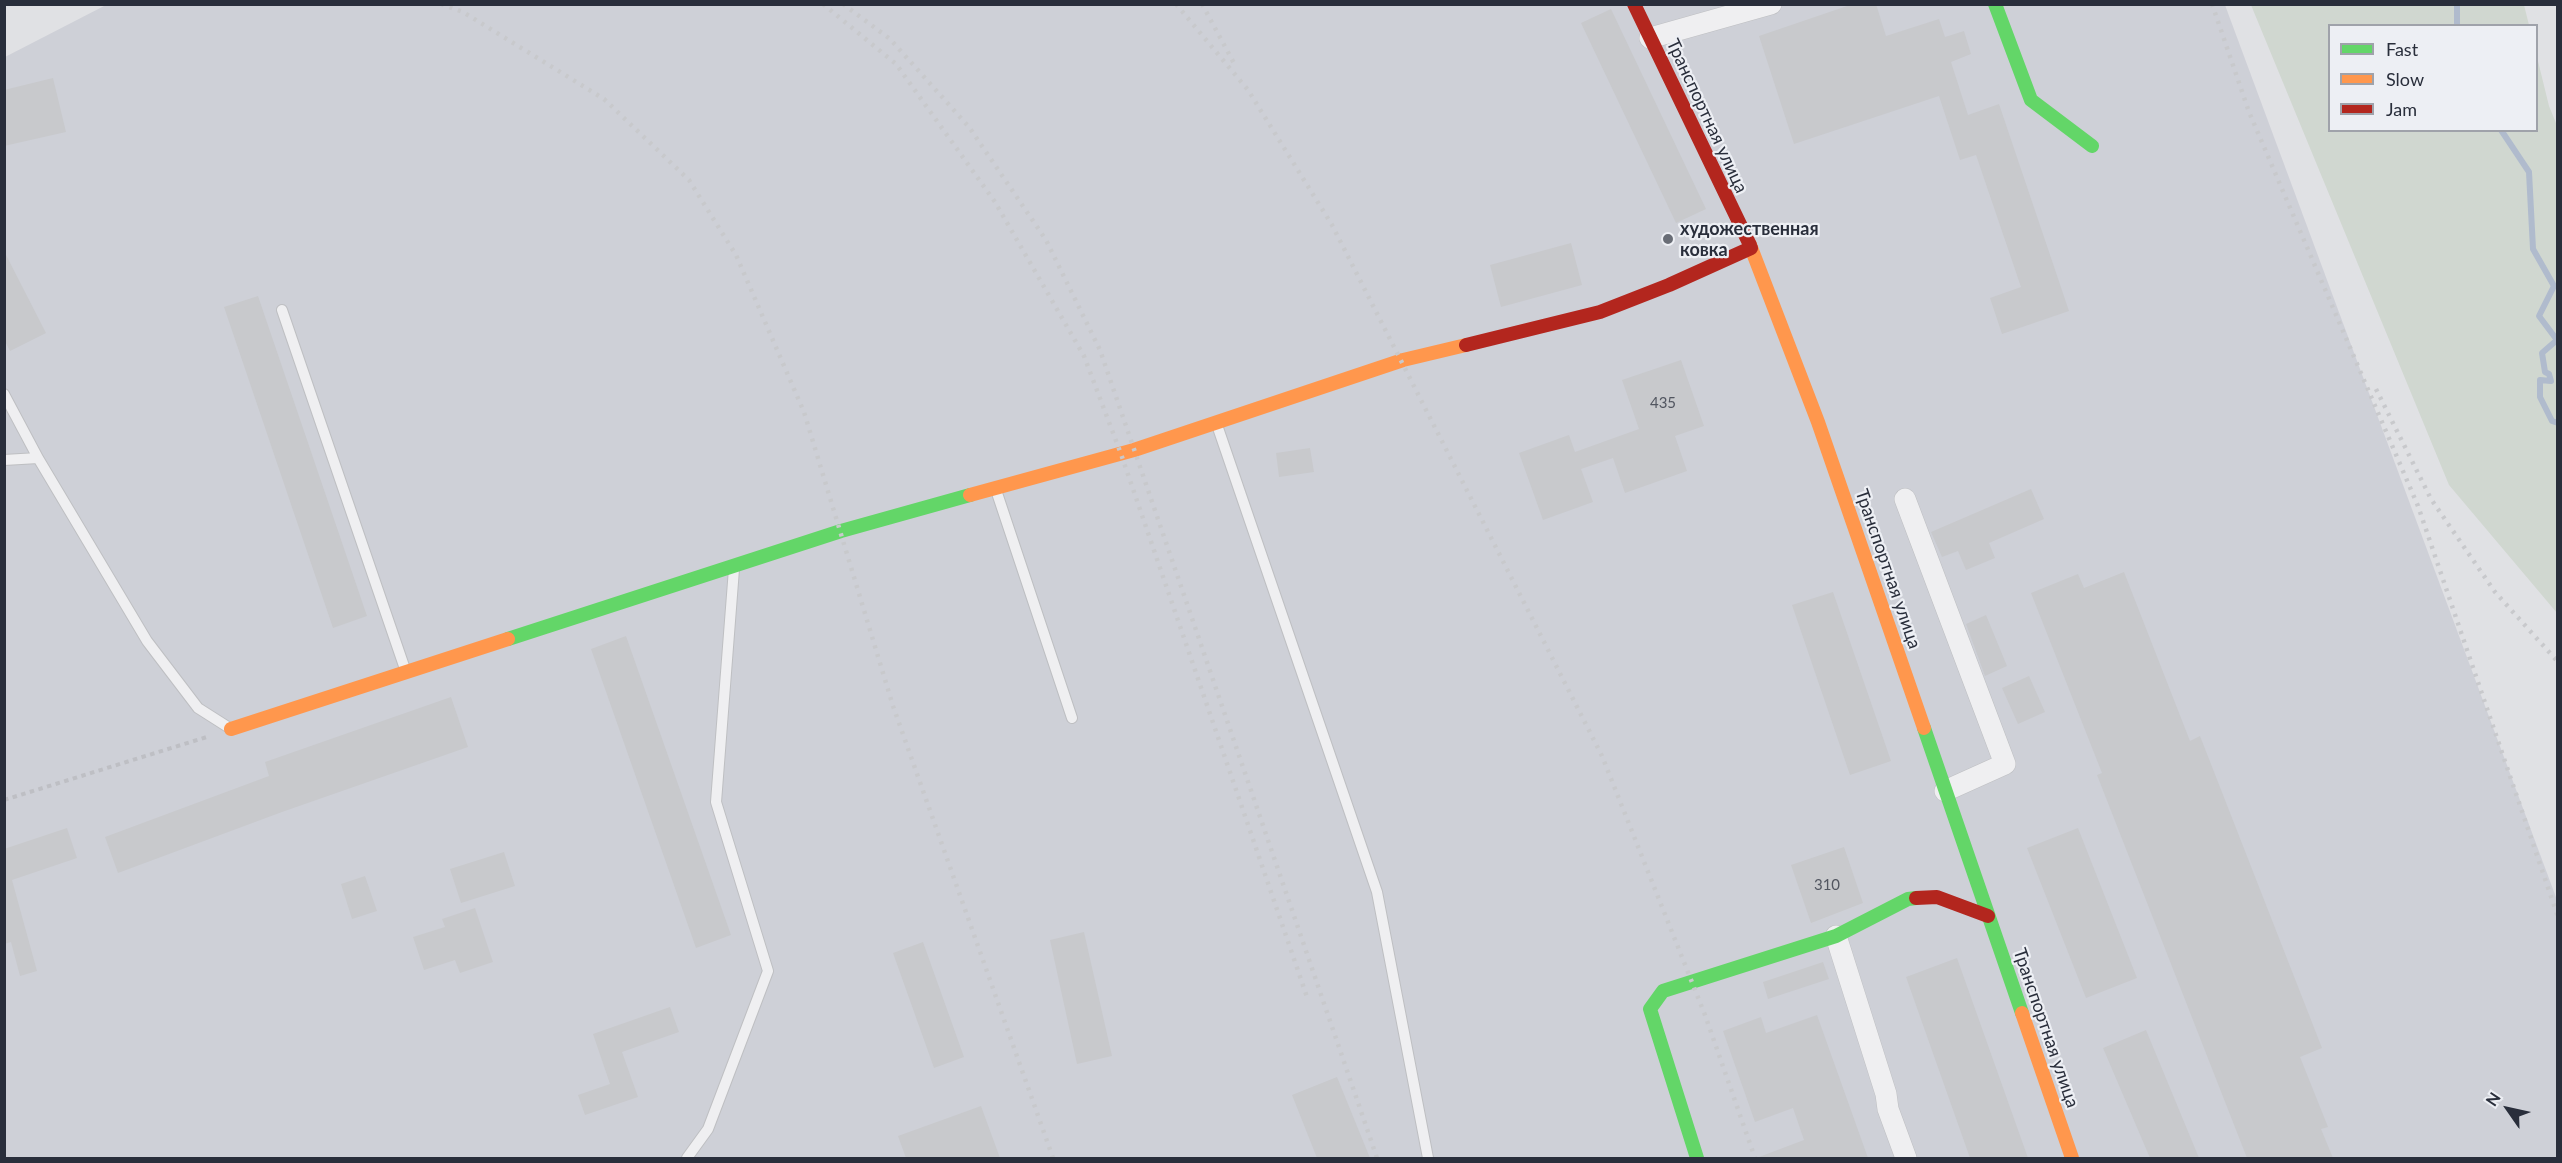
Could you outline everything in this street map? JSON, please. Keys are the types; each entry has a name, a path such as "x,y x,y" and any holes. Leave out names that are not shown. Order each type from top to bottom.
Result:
{"street":[{"name":"Транспортная улица","path":"1634,4 1751,248 1818,422 2072,1158"},
{"path":"1650,38 1771,4"},
{"path":"1995,4 2031,100 2092,146"},
{"path":"231,729 841,531 1134,450 1403,360 1600,312 1669,285 1751,248"},
{"path":"1905,499 2005,764 1945,791"},
{"path":"1697,1158 1650,1009 1663,991 1836,936 1908,899 1937,897 1988,916"},
{"path":"1836,936 1886,1094 1888,1109 1906,1158"}],"lane":[{"path":"282,310 406,672"},
{"path":"4,394 38,458 147,640 198,708 231,729"},
{"path":"1216,422 1377,892 1428,1158"},
{"path":"4,460 38,458"},
{"path":"995,487 1072,717"},
{"path":"687,1158 708,1130 768,971 716,802 734,566"}],"path":[{"path":"4,800 231,729"}],"shaded area":[{"path":"106,5 2225,5 2557,900 2557,1158 5,1158 5,57"},
{"path":"2251,5 2524,5 2529,24 2328,24 2328,132 2538,132 2538,61 2549,106 2558,128 2557,613 2449,485"}],"building":[{"path":"1853,4 1876,4 1886,36 1939,19 1945,37 1964,31 1971,54 1951,62 1968,115 1999,104 2069,311 2002,334 1990,298 2021,287 1976,155 1960,160 1939,96 1794,144 1759,36"},
{"path":"1611,9 1706,209 1676,223 1581,23"},
{"path":"53,78 66,132 4,146 4,90"},
{"path":"1571,243 1582,285 1501,307 1490,265"},
{"path":"4,251 46,333 10,351 4,339"},
{"path":"258,296 367,616 333,628 224,307"},
{"path":"1681,360 1704,426 1675,436 1687,471 1625,493 1613,458 1581,469 1593,502 1543,520 1519,453 1569,435 1575,452 1639,429 1622,380"},
{"path":"1310,448 1314,472 1279,477 1276,453"},
{"path":"2031,489 2044,519 1989,543 1995,558 1966,570 1958,551 1942,557 1931,532"},
{"path":"2124,572 2190,741 2200,736 2322,1048 2300,1057 2328,1127 2321,1129 2333,1158 2247,1158 2097,775 2102,773 2031,593 2078,574 2084,588"},
{"path":"1833,592 1891,761 1850,775 1792,605"},
{"path":"1986,615 2007,666 1985,676 1966,624"},
{"path":"626,636 731,935 696,948 591,649"},
{"path":"2029,676 2045,712 2018,724 2002,688"},
{"path":"451,697 468,747 282,812 118,873 105,837 269,776 265,762"},
{"path":"67,828 77,858 12,880 37,971 20,976 11,942 4,944 4,849"},
{"path":"2078,828 2137,978 2086,998 2027,848"},
{"path":"1844,847 1863,903 1811,923 1791,865"},
{"path":"504,852 515,886 461,903 450,869"},
{"path":"365,876 377,911 352,919 341,884"},
{"path":"475,908 493,962 460,973 455,960 424,970 413,937 445,927 442,919"},
{"path":"1084,932 1112,1056 1077,1064 1050,940"},
{"path":"923,942 964,1057 934,1068 893,953"},
{"path":"1957,958 2028,1158 1970,1158 1906,977"},
{"path":"1823,962 1829,979 1768,999 1763,982"},
{"path":"670,1007 679,1032 622,1052 638,1097 585,1115 578,1095 610,1084 593,1034"},
{"path":"1817,1015 1868,1158 1759,1158 1804,1140 1793,1108 1755,1122 1723,1031 1761,1017 1766,1033"},
{"path":"2146,1030 2199,1158 2150,1158 2103,1048"},
{"path":"1337,1077 1370,1158 1317,1158 1292,1095"},
{"path":"981,1106 1000,1158 906,1158 898,1136"}],"waterway":[{"path":"2457,4 2457,24"},
{"path":"2502,132 2529,172 2533,249 2554,286 2539,316 2557,340 2542,353 2545,372 2549,374 2551,381 2540,380 2540,397 2552,421 2558,423"}],"railway":[{"path":"441,4 463,12 604,99 689,180 736,255 804,412 893,706 1053,1158"},
{"path":"823,4 896,64 995,202 1084,356 1121,454 1307,997"},
{"path":"843,4 890,39 969,127 1046,240 1100,350 1377,1158"},
{"path":"1176,4 1248,90 1332,225 1602,756 1705,1015 1755,1158"},
{"path":"1202,4 1236,67"},
{"path":"2212,4 2249,112 2418,506 2558,917"},
{"path":"2376,389 2431,499 2495,592 2558,662"}],"traffic: fast":[{"path":"1995,4 2031,100 2092,146"},
{"path":"508,639 841,531 970,495"},
{"path":"1924,728 2022,1013"},
{"path":"1697,1158 1650,1009 1663,991 1836,936 1908,899 1916,898"}],"traffic: slow":[{"path":"1750,245 1818,422 1924,728"},
{"path":"970,495 1134,450 1403,360 1466,345"},
{"path":"231,729 508,639"},
{"path":"2022,1013 2072,1158"}],"traffic: jam":[{"path":"1634,4 1750,245"},
{"path":"1466,345 1600,312 1669,285 1751,248"},
{"path":"1916,898 1937,897 1988,916"}],"place":[{"name":"художественная ковка","path":"1668,239"}]}
